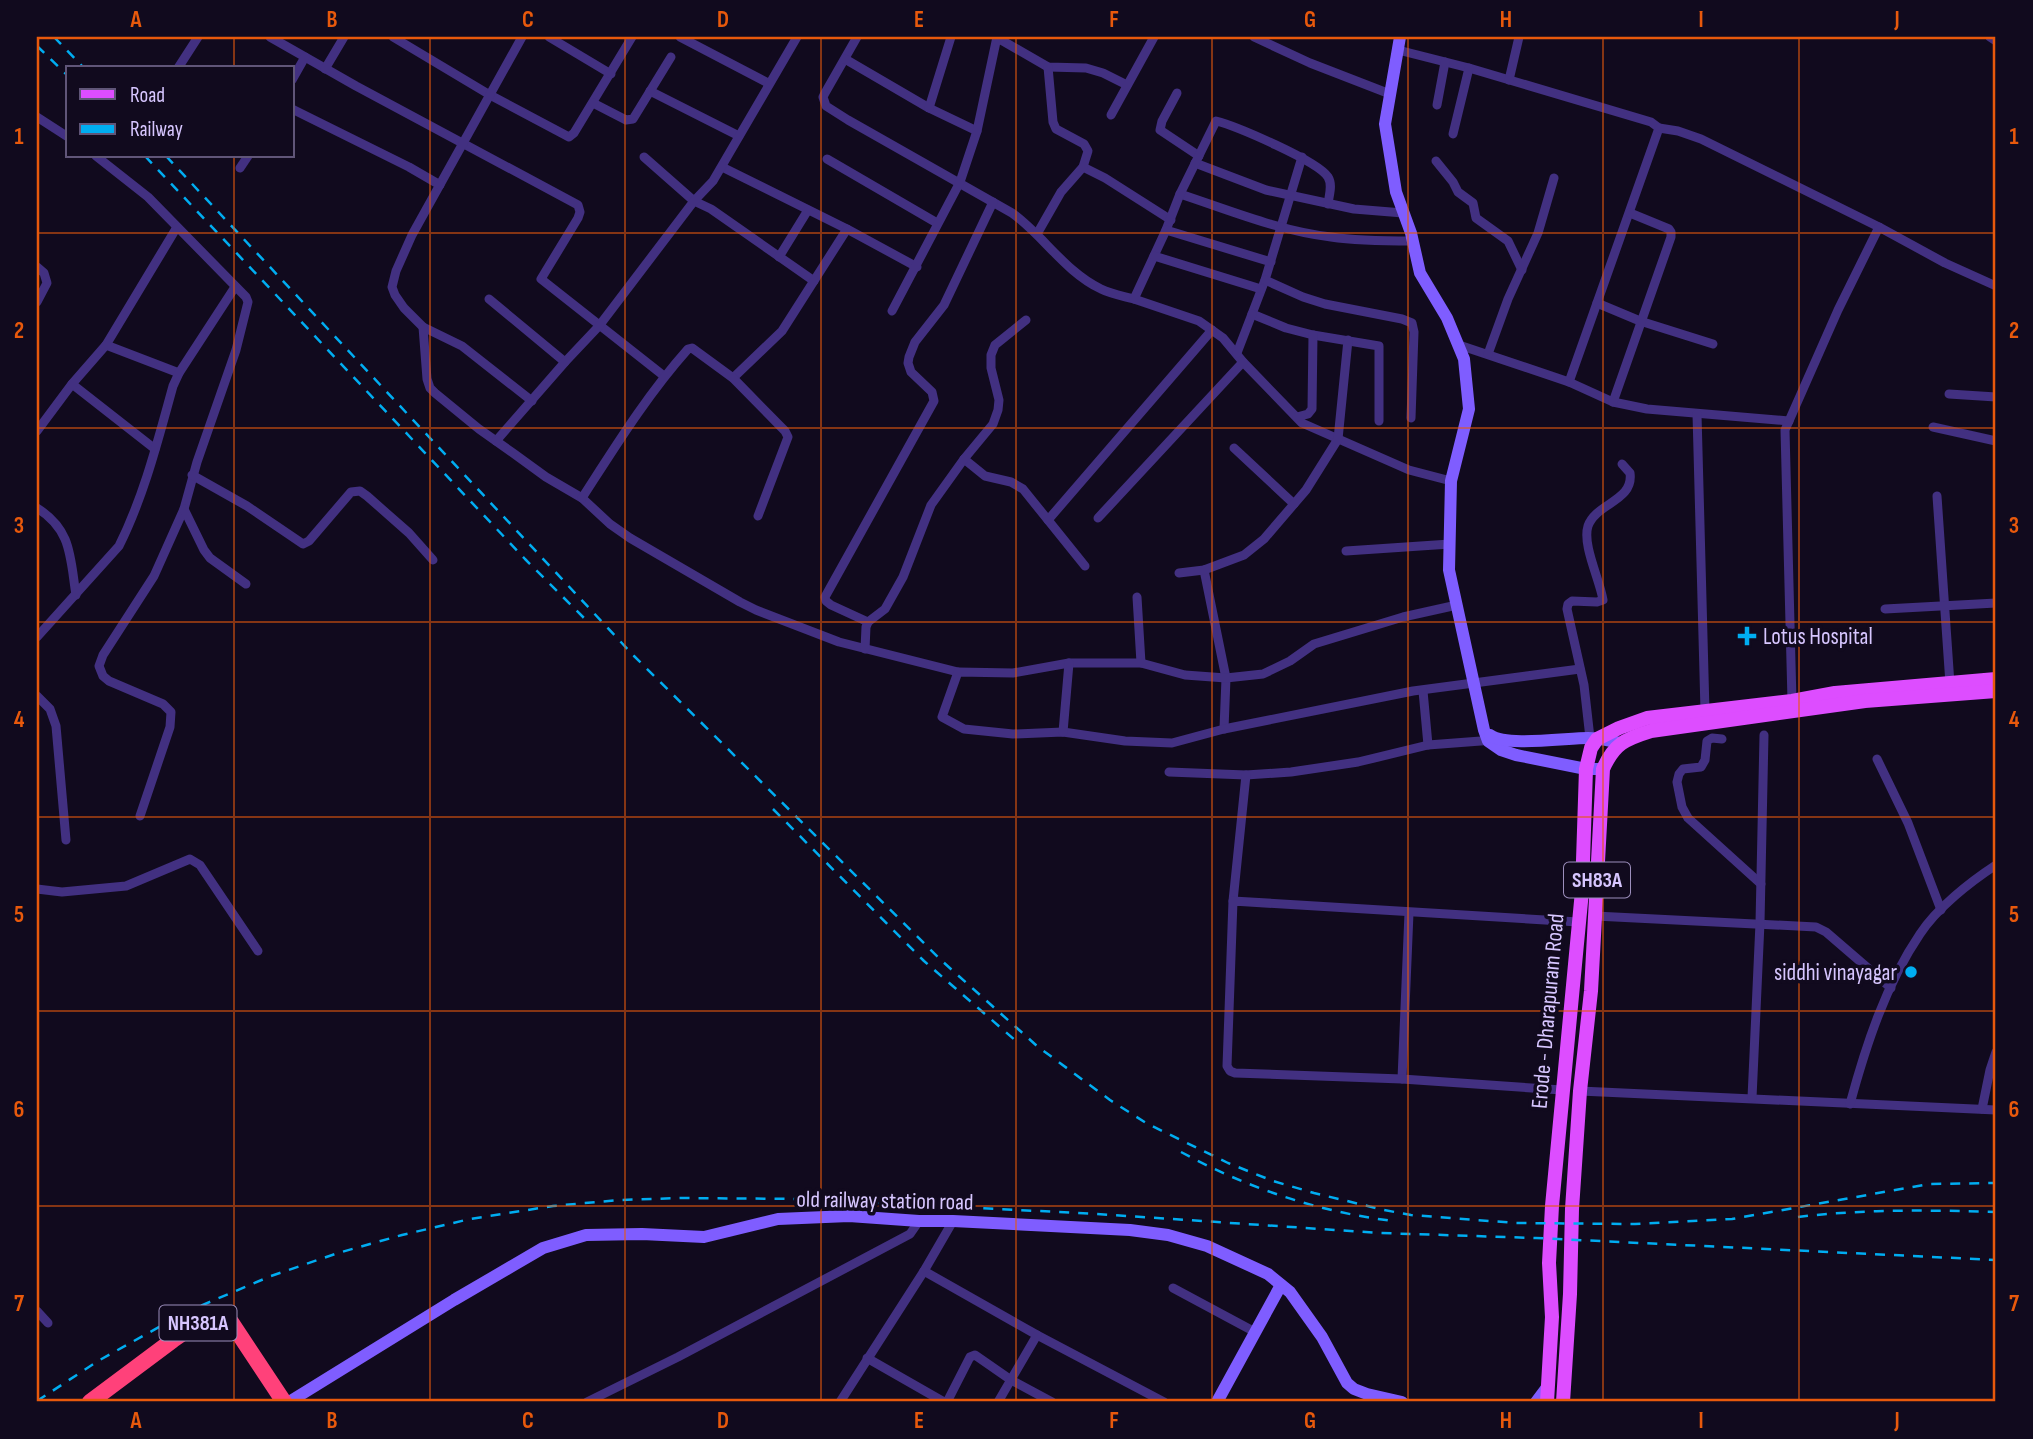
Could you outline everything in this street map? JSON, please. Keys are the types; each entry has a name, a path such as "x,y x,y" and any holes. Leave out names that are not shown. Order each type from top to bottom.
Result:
{"highway":[{"name":"NH381A","path":"90,1402 173,1340 216,1315 231,1322 287,1402"}],"main road":[{"path":"1594,738 1647,718 1792,701 1835,693 1996,679"},
{"path":"1603,769 1611,751 1621,743 1651,731 1865,701 1996,691"},
{"name":"Erode - Dharapuram Road","path":"1547,1402 1552,1317 1549,1263 1552,1206 1582,891 1586,769 1594,738"},
{"name":"Erode - Dharapuram Road","path":"1563,1402 1572,1209 1580,1091 1591,991 1603,769"}],"street":[{"path":"179,66 198,37"},
{"path":"270,37 579,206 579,215 573,228 540,278 664,376"},
{"path":"325,69 344,37"},
{"path":"393,37 489,95 569,137 593,103 632,37"},
{"path":"522,37 412,235 393,283 395,295 423,327 462,346 531,401"},
{"path":"549,37 611,74"},
{"path":"680,37 768,83"},
{"path":"496,441 599,326 722,167 768,83 797,37"},
{"path":"857,37 823,97 826,106 1025,222 1071,268 1092,284 1199,321 1223,338 1303,423 1409,470 1451,481"},
{"path":"929,108 951,37"},
{"path":"892,311 960,182 977,131 996,37 1048,67 1086,68 1127,85"},
{"path":"1111,115 1154,37"},
{"path":"1254,37 1310,63 1390,94"},
{"path":"1509,80 1519,37"},
{"path":"1990,37 1996,41"},
{"path":"1603,769 1586,769 1501,750 1489,737 1474,684 1449,570 1451,481 1469,409 1464,359 1447,318 1420,273 1396,192 1385,124 1399,43 1445,61 1701,139 1879,227 1945,263 1996,286"},
{"path":"294,76 305,57"},
{"path":"593,103 631,120 671,57"},
{"path":"845,59 929,108 977,131"},
{"path":"1437,105 1445,61"},
{"path":"1037,234 1061,192 1083,167 1088,155 1088,148 1059,131 1054,122 1048,67"},
{"path":"1453,135 1469,68"},
{"path":"650,91 739,136"},
{"path":"1177,93 1161,121 1160,130 1197,159 1266,190 1354,209 1404,213"},
{"path":"294,110 440,185"},
{"path":"37,117 66,136"},
{"path":"1133,299 1216,121 1302,157 1322,170 1330,180 1328,204"},
{"path":"1569,382 1659,128"},
{"path":"644,157 694,201 711,209 814,281"},
{"path":"1237,353 1271,261 1302,157"},
{"path":"99,158 134,185 248,302 236,350 192,475 184,509 154,576 103,655 99,666 103,676 109,681 163,704 172,716 140,816"},
{"path":"240,168 247,158"},
{"path":"827,159 937,223"},
{"path":"1436,161 1458,192 1473,203 1476,218 1508,240 1522,270"},
{"path":"722,167 917,267"},
{"path":"1083,167 1171,220"},
{"path":"1488,354 1508,299 1538,233 1554,178"},
{"path":"1180,194 1281,227 1329,237 1412,241"},
{"path":"868,622 831,604 825,597 933,404 932,392 912,372 908,363 909,357 915,342 944,305 993,202"},
{"path":"779,257 808,210"},
{"path":"1613,402 1671,237 1671,232 1664,226 1630,213"},
{"path":"37,431 72,384 106,345 177,227"},
{"path":"1792,701 1784,430 1879,227"},
{"path":"733,378 782,331 847,229"},
{"path":"1167,230 1271,261"},
{"path":"1154,256 1263,284 1325,304 1412,323 1411,418"},
{"path":"37,267 44,273 47,283 37,302"},
{"path":"37,636 119,546 155,449 173,386 235,287"},
{"path":"489,299 565,362"},
{"path":"1597,303 1640,321 1713,344"},
{"path":"1252,314 1286,328 1313,335 1379,346 1379,421"},
{"path":"865,649 868,622 881,613 891,600 911,562 931,505 993,424 999,410 991,368 991,355 995,345 1026,320"},
{"path":"423,327 430,388 496,441 546,477 582,498 630,538 748,606 865,649 958,672 1013,673 1069,663 1140,663 1185,675 1226,678 1263,674 1290,661 1314,643 1403,617 1457,605"},
{"path":"1048,520 1212,330"},
{"path":"1297,417 1308,414 1312,409 1313,335"},
{"path":"1179,573 1204,570 1244,555 1254,548 1306,490 1338,439 1348,340"},
{"path":"106,345 179,373"},
{"path":"1458,345 1569,382 1613,402 1647,409 1789,421"},
{"path":"582,498 664,376 688,349 692,348 733,378 788,437 758,516"},
{"path":"1098,519 1243,362"},
{"path":"72,384 155,449"},
{"path":"1949,394 1996,397"},
{"path":"1698,414 1705,711"},
{"path":"1933,427 1996,441"},
{"path":"1234,448 1294,504"},
{"path":"964,459 985,476 1011,482 1023,489 1085,566"},
{"path":"1594,738 1568,606 1572,601 1603,600 1588,547 1587,530 1593,517 1616,500 1629,484 1630,473 1622,464"},
{"path":"192,475 247,506 303,544 314,536 351,492 360,491 409,533 433,560"},
{"path":"1937,496 1950,684"},
{"path":"37,508 63,533 76,594"},
{"path":"184,509 210,558 246,584"},
{"path":"1346,551 1450,544"},
{"path":"1204,570 1226,678 1224,729"},
{"path":"1137,597 1140,663"},
{"path":"1885,610 1996,603"},
{"path":"1063,732 1069,663"},
{"path":"958,672 942,717 964,729 1013,734 1063,732 1125,741 1172,743 1224,729 1369,699 1580,669"},
{"path":"1423,691 1428,745"},
{"path":"37,696 50,709 56,726 66,839"},
{"path":"1752,1098 1760,923 1764,735"},
{"path":"1170,772 1247,775 1291,772 1358,762 1428,745 1489,737 1542,741 1594,738 1621,743"},
{"path":"1722,739 1712,738 1707,741 1705,760 1701,767 1683,769 1679,774 1677,782 1682,807 1694,824 1761,884"},
{"path":"1877,759 1908,823 1941,911"},
{"path":"1247,775 1233,901 1227,1069 1235,1073 1402,1079 1562,1090"},
{"path":"37,889 62,892 126,886 190,859 200,865 258,951"},
{"path":"1850,1104 1866,1047 1891,988 1921,932 1950,901 1996,865"},
{"path":"1233,901 1578,922"},
{"path":"1402,1079 1409,913"},
{"path":"1595,916 1816,927 1826,932 1891,988"},
{"path":"1982,1109 1996,1052"},
{"path":"1580,1091 1996,1110"},
{"name":"old railway station road","path":"287,1402 543,1248 586,1235 704,1237 778,1219 813,1216 1116,1230 1168,1235 1207,1246 1268,1274 1290,1292 1354,1389 1402,1402"},
{"path":"587,1402 910,1234 919,1221"},
{"path":"839,1402 924,1271 953,1221"},
{"path":"924,1271 1164,1402"},
{"path":"1217,1402 1281,1285"},
{"path":"1173,1288 1255,1332"},
{"path":"37,1311 48,1323"},
{"path":"998,1402 1037,1335"},
{"path":"867,1358 945,1402 972,1355 1052,1402"},
{"path":"1536,1402 1548,1386"}],"railway":[{"path":"54,37 82,66"},
{"path":"37,46 66,74"},
{"path":"147,158 525,559 586,620"},
{"path":"168,158 634,656 942,961 1037,1046 1146,1123 1228,1163 1273,1181 1314,1193 1411,1215 1516,1223 1635,1224 1732,1219 1929,1184 1996,1183"},
{"path":"773,809 924,961 1016,1041"},
{"path":"1181,1152 1232,1177 1284,1197 1365,1217 1393,1221"},
{"path":"37,1401 98,1361 186,1312 271,1276 338,1253 470,1219 553,1206 619,1200 803,1199 1097,1214 1381,1233 1996,1260"},
{"path":"1798,1217 1897,1211 1996,1212"}],"place":[{"name":"Lotus Hospital","path":"1747,636"},
{"name":"siddhi vinayagar","path":"1911,972"}]}
